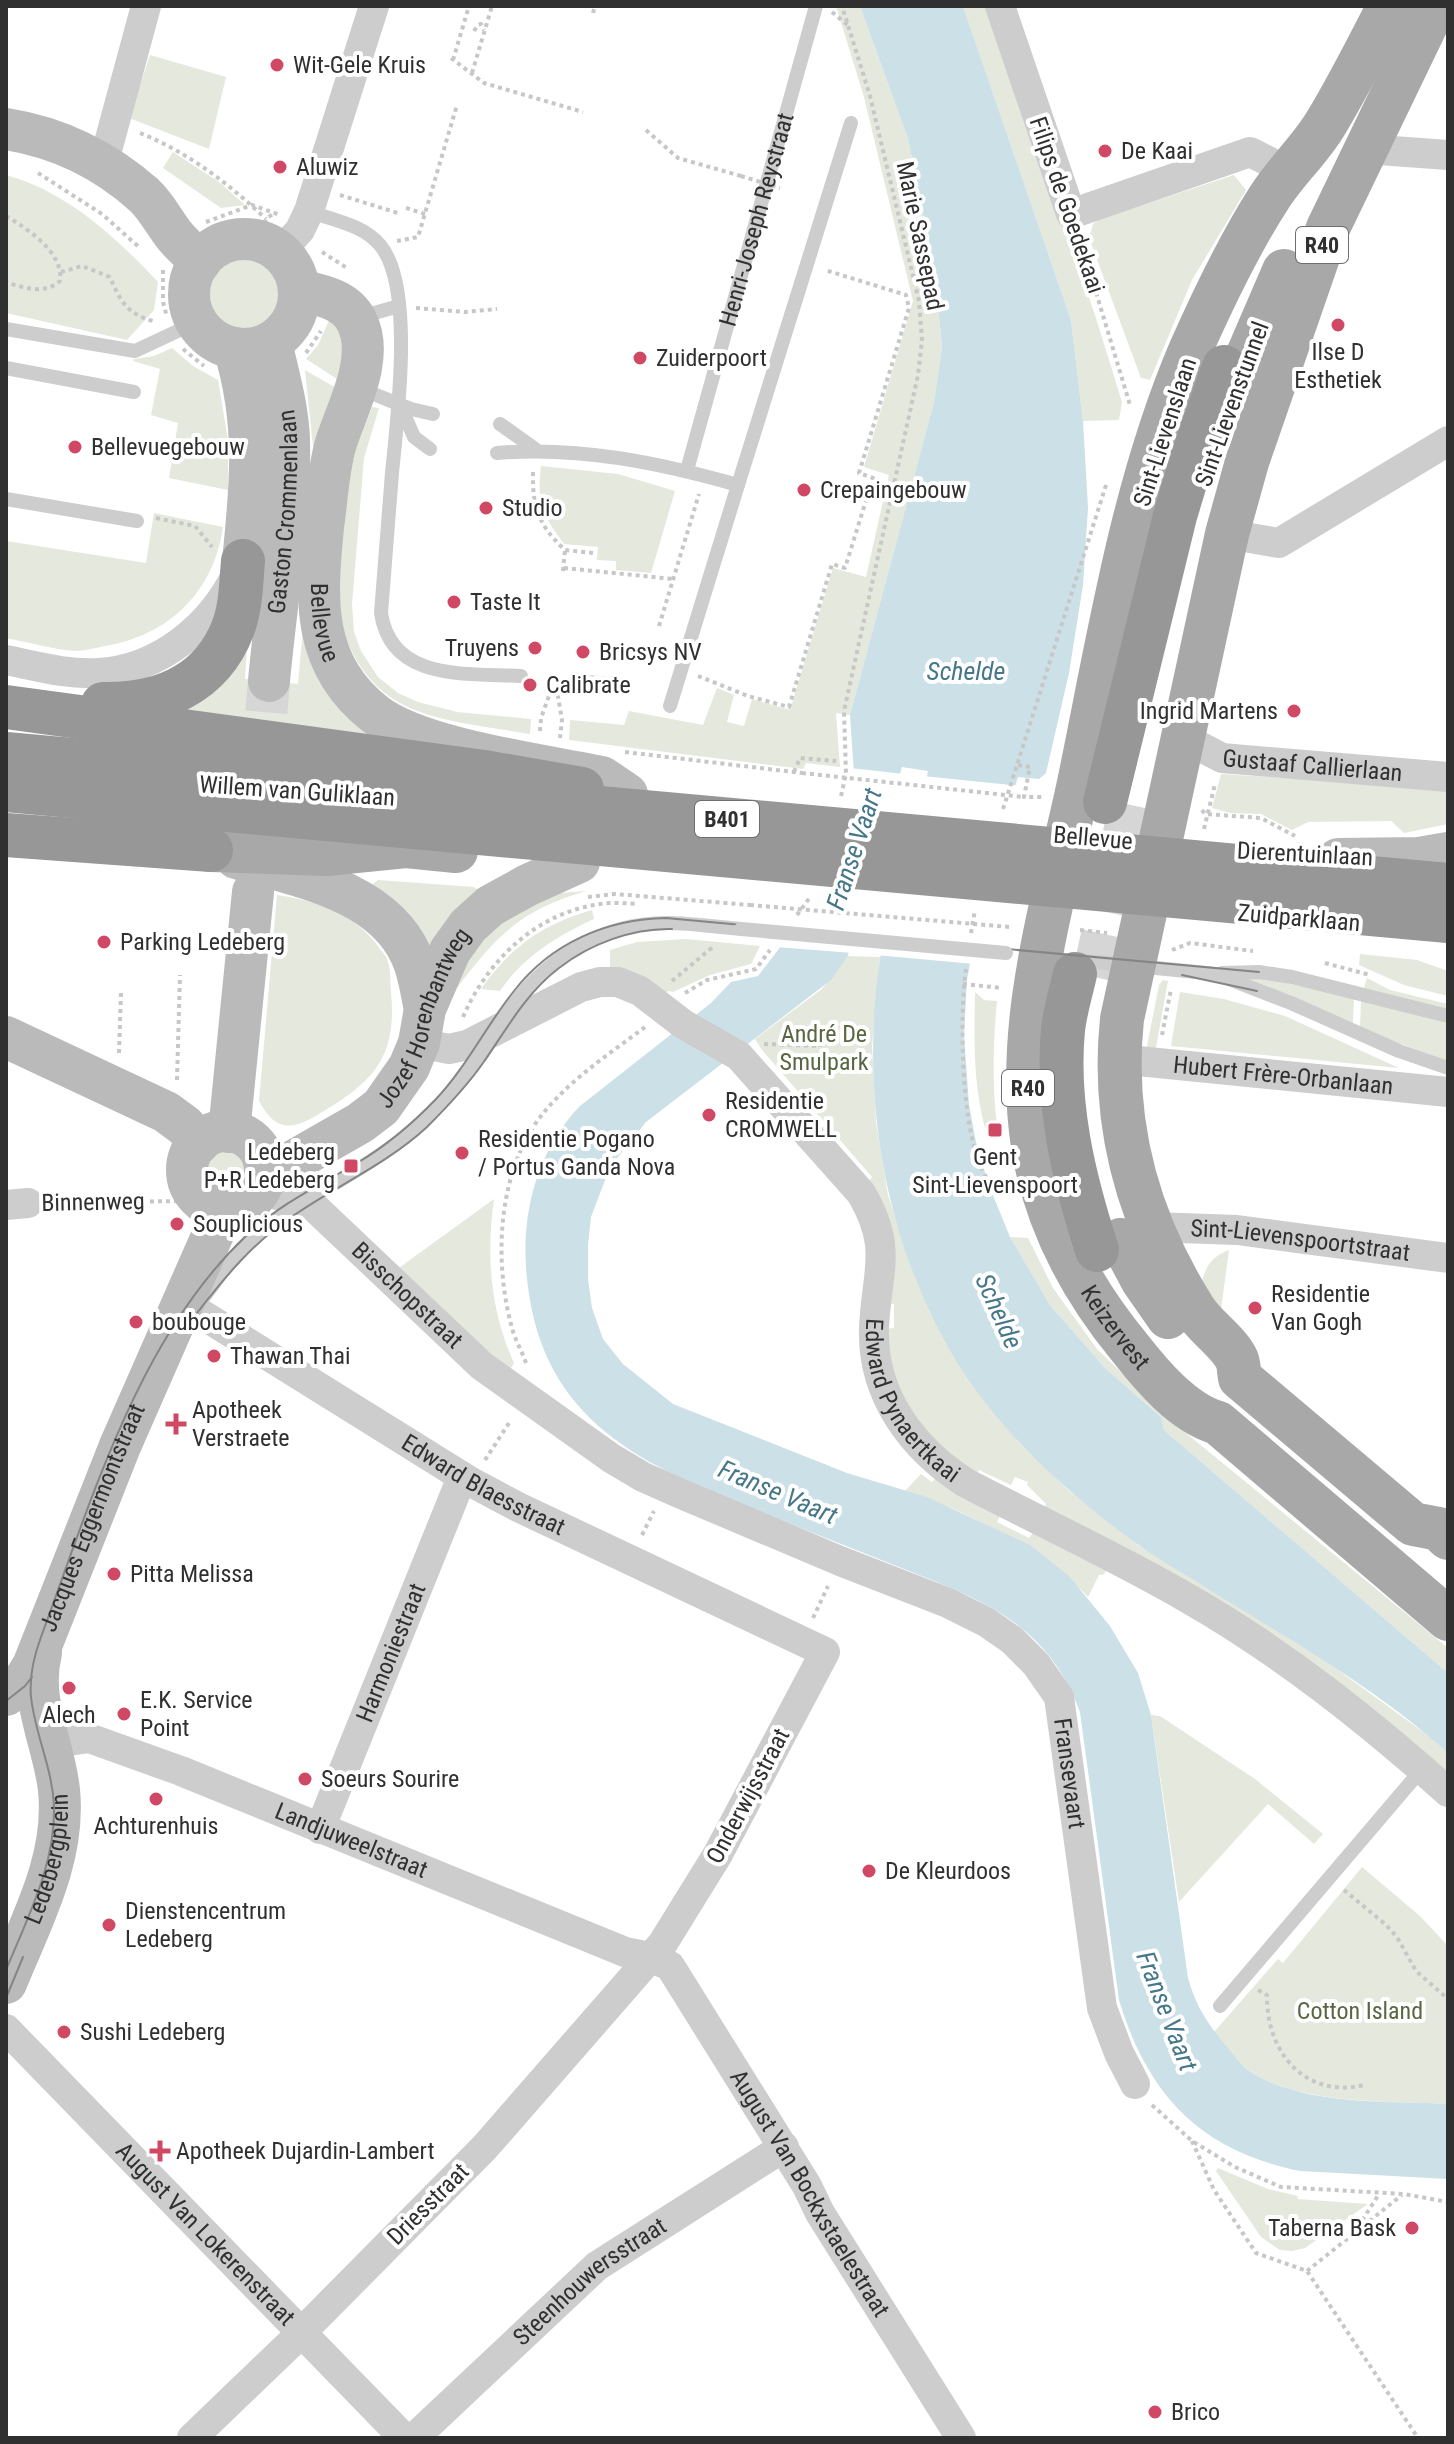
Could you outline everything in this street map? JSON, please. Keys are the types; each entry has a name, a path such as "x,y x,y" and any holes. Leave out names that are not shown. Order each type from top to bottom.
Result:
{"highway":[{"name":"Sint-Lievenstunnel","path":"1118,804 1171,627 1190,527 1232,370"},
{"path":"10,707 131,705 152,701 189,684 222,650 234,627 240,601 243,561"},
{"path":"10,707 484,772 584,790"},
{"name":"B401","path":"6,754 1448,885"},
{"name":"B401","path":"6,790 1448,921"},
{"path":"6,835 211,850"},
{"name":"R40","path":"1078,939 1063,1028 1062,1076 1068,1142 1078,1193 1124,1239"}],"main road":[{"name":"Sint-Lievenslaan","path":"1078,939 1037,816 1129,548 1173,394 1221,285 1268,200 1324,127 1401,13"},
{"name":"R40","path":"1218,1423 1209,1405 1139,1329 1124,1239 1135,1184 1120,1109 1118,1059 1122,1019 1078,939 1194,836 1182,737 1227,534 1247,462 1310,276 1328,228 1365,149 1401,13"},
{"name":"Sint-Lievenstunnel","path":"1232,370 1314,208 1369,108 1401,13"},
{"name":"Sint-Lievenstunnel","path":"1232,370 1315,166 1324,127"},
{"name":"Bellevue","path":"584,790 627,794 795,784"},
{"name":"Bellevue","path":"1037,816 1194,836"},
{"path":"211,850 326,854 406,846"},
{"name":"Willem van Guliklaan","path":"406,846 577,881"},
{"path":"577,881 755,892"},
{"name":"Keizervest","path":"1078,939 1030,1040 1028,1091 1033,1144 1049,1208 1068,1254 1122,1339 1149,1370 1200,1418 1218,1423 1448,1619"},
{"name":"R40","path":"1124,1239 1143,1281 1172,1323 1219,1374 1240,1378 1430,1531 1422,1549 1448,1571"}],"street":[{"path":"103,165 113,124 120,68 146,6"},
{"path":"222,271 294,271 299,290 298,306 284,333 253,345 219,343 206,334 222,271 300,230 309,211 374,6"},
{"name":"Filips de Goedekaai","path":"1000,6 1071,214"},
{"path":"22,138 64,144 103,165 146,196 179,208 222,271"},
{"path":"1365,149 1448,155"},
{"path":"1071,214 1250,152 1288,171"},
{"path":"299,290 330,298 356,319"},
{"name":"Bellevue","path":"356,319 361,334 362,360 357,387 330,467 320,557 319,625 333,666 351,692 377,716 410,734 602,777 627,794"},
{"path":"6,660 91,673 124,668 147,661 185,639 205,622 222,600 243,561 252,450 243,378 253,345"},
{"name":"Gaston Crommenlaan","path":"253,345 284,401 289,438 288,484 269,681"},
{"path":"1227,534 1279,543 1448,441"},
{"name":"Gustaaf Callierlaan","path":"1182,737 1222,758 1448,777"},
{"name":"Willem van Guliklaan","path":"6,770 551,808 584,790"},
{"name":"Willem van Guliklaan","path":"6,798 324,823 406,846"},
{"name":"Dierentuinlaan","path":"1194,836 1334,859 1419,858 1448,853"},
{"path":"211,850 335,887 367,905 396,932 411,954 422,1026"},
{"name":"Jozef Horenbantweg","path":"262,1177 360,1123 381,1107 397,1087 450,951 468,926 490,906 528,885 577,881"},
{"path":"6,1037 118,1088 166,1112 185,1126 214,1137 245,1137 252,1142 262,1177 252,1199 242,1206 224,1209 201,1200 190,1185 188,1176 189,1158 214,1137 253,892"},
{"name":"Zuidparklaan","path":"1078,939 1355,922 1448,944"},
{"name":"Edward Pynaertkaai","path":"422,1026 449,1049 467,1045 581,987 600,982 618,982 640,991 674,1017 748,1064 861,1193 870,1209 882,1247 874,1351 894,1410 922,1450 966,1483 1190,1599 1236,1628 1330,1692 1448,1792"},
{"name":"Hubert Frère-Orbanlaan","path":"1118,1059 1448,1092"},
{"name":"Bisschopstraat","path":"262,1177 274,1197 304,1200 311,1204 482,1366 537,1405"},
{"name":"Jacques Eggermontstraat","path":"28,1666 120,1446 154,1371 191,1303 224,1209"},
{"name":"Sint-Lievenspoortstraat","path":"1124,1239 1237,1230 1448,1258"},
{"name":"Edward Blaesstraat","path":"191,1303 466,1479 801,1641"},
{"name":"Fransevaart","path":"537,1405 611,1458 666,1487 948,1603 986,1622 1012,1640 1036,1664 1059,1697 1102,2008 1135,2084"},
{"name":"Harmoniestraat","path":"320,1829 466,1479"},
{"name":"Onderwijsstraat","path":"650,1957 663,1943 718,1854 825,1652 801,1641"},
{"name":"Ledebergplein","path":"6,1983 45,1888 56,1853 60,1823 59,1793 36,1684 28,1666"},
{"name":"Landjuweelstraat","path":"49,1744 89,1738 181,1771 625,1952 650,1957"},
{"name":"August Van Bockxstaelestraat","path":"650,1957 670,1966 961,2438"},
{"name":"Driesstraat","path":"192,2438 485,2147 650,1957"},
{"name":"August Van Lokerenstraat","path":"6,2029 404,2438"},
{"name":"Steenhouwersstraat","path":"414,2438 597,2266 784,2147"}],"lane":[{"name":"Henri-Joseph Reystraat","path":"687,470 816,6"},
{"path":"670,706 851,123"},
{"path":"309,211 364,231 389,257 395,275 399,306 399,403 381,613 383,629 400,653 425,668 521,676"},
{"path":"6,329 135,351 222,271"},
{"path":"356,319 374,311 399,306"},
{"path":"6,368 134,392"},
{"path":"357,387 433,414"},
{"path":"399,403 414,437 430,449"},
{"path":"500,424 535,449"},
{"path":"497,453 535,449 613,456 687,470 738,485"},
{"path":"6,499 137,521"},
{"path":"586,682 625,685"},
{"name":"Edward Pynaertkaai","path":"304,1200 362,1167 419,1125 459,1084 535,978 554,962 596,937 633,927 666,923 741,929 1078,939"},
{"path":"1078,939 1216,974 1399,1051 1448,1068"},
{"path":"1216,974 1259,972 1325,984 1448,1016"},
{"name":"Jacques Eggermontstraat","path":"191,1303 245,1245 304,1200"},
{"path":"1220,2006 1422,1769"}],"path":[{"path":"469,6 452,59 484,83 583,112"},
{"path":"472,73 492,6"},
{"path":"593,13 595,6"},
{"name":"Marie Sassepad","path":"842,6 913,273 922,340 918,375 844,711"},
{"path":"825,7 850,27"},
{"path":"474,31 481,24 484,30"},
{"path":"379,244 418,237 457,105"},
{"path":"61,272 82,266 110,277 121,301 136,316 162,324 222,271 224,181 176,149 113,124"},
{"path":"646,130 678,158 780,188"},
{"path":"22,138 148,257"},
{"path":"339,195 401,214"},
{"path":"406,208 425,214"},
{"name":"Filips de Goedekaai","path":"1071,214 1130,405"},
{"path":"6,216 46,247 61,272 60,281 53,287 41,289 6,282"},
{"path":"155,265 167,279 222,271"},
{"path":"807,265 906,295 909,308 855,480"},
{"path":"399,306 465,312 497,309"},
{"path":"535,449 532,497 545,529 565,550 593,553"},
{"path":"681,669 748,696 789,707 832,564 845,568 873,478 859,473"},
{"path":"659,626 704,475"},
{"path":"157,518 195,526"},
{"path":"565,550 564,570 673,579"},
{"path":"540,735 541,718 555,679 562,720 560,739"},
{"path":"614,751 795,784 1037,816 1030,767 1018,765"},
{"path":"795,784 800,758 836,761"},
{"path":"1194,836 1205,814 1222,758"},
{"path":"1194,836 1261,818 1334,859"},
{"path":"577,881 615,894 755,892 1078,939"},
{"path":"595,904 598,912"},
{"path":"674,1017 671,982 719,942"},
{"path":"166,1112 178,1078 180,975"},
{"path":"466,1479 537,1405 512,1329 501,1247 506,1197 518,1159 537,1121 564,1091 674,1017 682,995 707,980 729,975"},
{"path":"966,984 996,987"},
{"path":"118,1088 121,993"},
{"path":"828,1060 820,1046 831,1034"},
{"path":"748,1064 760,1044 820,1046"},
{"name":"Binnenweg","path":"17,1204 180,1201"},
{"path":"630,1560 666,1487"},
{"path":"801,1641 840,1561"},
{"path":"1329,1878 1385,1924 1397,1937 1416,1971 1448,1999"},
{"path":"1235,1989 1260,1990 1267,1995 1277,2044 1288,2063 1302,2076 1328,2086 1351,2088 1364,2085"},
{"path":"1135,2084 1144,2097 1192,2141 1235,2167 1281,2187 1404,2194 1448,2202"},
{"path":"1192,2141 1214,2190 1256,2253 1307,2271 1418,2438"},
{"path":"1355,2233 1379,2194"},
{"path":"1307,2271 1404,2194"}],"green space":[{"path":"836,6 860,6 908,139 935,273 942,347 934,402 850,715 836,713 840,767 806,763 803,769 569,740 570,720 624,725 629,711 703,725 717,688 734,695 727,722 744,726 752,699 790,710 833,568 866,577 889,475 864,467 913,301 864,97"},
{"path":"963,6 989,6 1095,315 1122,402 1119,420 1083,421 1071,320"},
{"path":"150,55 226,77 209,149 129,118"},
{"path":"173,152 219,182 245,205 221,208 163,168"},
{"path":"6,175 28,182 70,204 108,233 158,282 154,310 127,340 6,313"},
{"path":"1234,175 1246,190 1192,280 1150,380 1141,378 1089,238 1093,224 1100,219"},
{"path":"247,257 268,263 278,273 284,294 278,315 268,325 247,331 226,325 216,315 210,294 216,273 226,263"},
{"path":"332,314 342,326 345,384 306,359 318,345"},
{"path":"172,348 193,366 218,380 228,440 228,490 169,478 178,423 151,415 160,369 133,361"},
{"path":"305,370 343,392 314,456"},
{"path":"372,407 379,408 364,458 352,604 354,632 361,651 378,677 398,693 418,702 457,712 531,719 530,734 416,711 385,693 373,682 349,647 340,600 344,519 355,452"},
{"path":"541,466 618,474 675,491 651,573 616,570 616,561 597,560 598,547 564,544 542,508"},
{"path":"154,513 223,527 210,572 198,591 168,621 128,641 86,650 65,650 6,638 6,541 146,563"},
{"path":"249,616 245,679 298,684 304,617 403,741 163,707"},
{"path":"1221,774 1448,788 1448,824 1404,833 1391,821 1308,822 1292,830 1261,814 1230,813 1212,808"},
{"path":"378,880 474,887 480,891 433,952 370,886"},
{"path":"586,891 563,898 527,916 498,939 457,988 444,987 474,928 559,893"},
{"path":"277,895 333,910 368,935 386,958 390,969 392,1014 386,1050 369,1077 324,1111 304,1122 287,1126 273,1119 259,1101"},
{"path":"592,910 594,919 542,949 519,968 500,991 481,989 504,961 529,939 558,922"},
{"path":"686,939 760,946 751,964 710,975 673,992 663,993 610,972 610,950 637,942"},
{"path":"1360,954 1417,960 1448,971 1448,996 1404,985 1359,965"},
{"name":"André De Smulpark","path":"848,956 880,957 872,1046 876,1122 888,1195 912,1269 1017,1440 1067,1489 1139,1546 1327,1662 1430,1737 1448,1753 1448,1781 1042,1515 1046,1504 1027,1485 1028,1482 1015,1477 1011,1485 979,1470 975,1478 923,1431 894,1379 885,1329 894,1328 894,1304 885,1303 866,1184 872,1177 755,1039 822,989"},
{"path":"1230,975 1277,981 1354,998 1353,1023"},
{"path":"1367,978 1390,990 1448,1004 1448,1010 1364,988"},
{"path":"1163,980 1168,981 1155,1053 1147,1046 1159,985"},
{"path":"975,992 984,1000 997,1001 994,1095 997,1126 985,1128 976,1078"},
{"path":"1180,992 1224,999 1285,1016 1399,1068 1171,1046"},
{"path":"1361,1000 1448,1023 1448,1062 1360,1028"},
{"path":"227,1146 245,1153 252,1171 245,1189 227,1196 209,1189 202,1171 209,1153"},
{"path":"494,1199 490,1261 495,1303 514,1363 509,1371 396,1270"},
{"path":"1010,1237 1028,1238 1053,1288 1097,1349 1175,1424 1448,1648 1448,1673 1164,1430 1161,1417 1105,1368 1050,1305"},
{"path":"1229,1250 1220,1317 1202,1281 1211,1262"},
{"path":"921,1474 932,1482 937,1476 1001,1514 997,1522 1029,1538 1034,1531 1107,1570 1099,1575 1088,1597 1051,1565 1002,1534 951,1508 904,1492"},
{"path":"1151,1715 1160,1716 1255,1779 1323,1834 1314,1844 1268,1804 1179,1902"},
{"name":"Cotton Island","path":"1362,1867 1420,1916 1448,1946 1448,2104 1343,2099 1290,2089 1267,2081 1247,2069 1214,2032 1278,1959 1283,1963"},
{"path":"1218,2168 1268,2189 1298,2196 1297,2199 1368,2204 1305,2248 1280,2250 1261,2237 1216,2171"}],"water":[{"name":"Schelde","path":"860,6 963,6 1071,320 1083,421 1088,508 1083,585 1069,673 1046,773 1039,779 1018,777 993,855 967,980 964,1035 969,1105 988,1183 1010,1237 1050,1305 1105,1368 1161,1417 1164,1430 1448,1673 1448,1753 1363,1687 1155,1556 1081,1500 1003,1424 980,1396 942,1336 904,1247 891,1200 875,1104 873,1056 881,953 928,771 902,767 853,927 848,956 831,980 646,1122 610,1167 591,1217 588,1279 592,1308 603,1339 623,1364 673,1404 847,1473 927,1497 1030,1545 1069,1576 1110,1626 1138,1673 1151,1715 1188,1978 1206,2020 1248,2070 1292,2090 1344,2099 1448,2104 1448,2179 1300,2171 1265,2162 1234,2149 1183,2114 1146,2064 1119,2000 1080,1712 1050,1657 1010,1620 961,1592 708,1491 630,1450 597,1425 570,1395 548,1360 534,1318 526,1267 527,1223 536,1180 566,1123 580,1106 711,1003 731,982 758,976 826,888 854,774 850,715 934,402 942,347 935,273 908,139"}],"pier":[{"path":"850,768 904,774 857,928 853,953 776,947 823,887"},
{"path":"923,776 1020,786 997,857 974,964 876,955"}],"tunnel":[{"path":"261,775 269,681"},
{"path":"1094,977 1131,805"}],"tram line":[{"path":"6,1970 39,1889 53,1827 53,1791 31,1697 34,1659 99,1478 147,1372 175,1323 208,1277 246,1236 285,1205 378,1149 418,1117 457,1073 514,991 545,959 602,929 644,919 666,918 1259,972"},
{"path":"197,1313 240,1262 276,1228 395,1153 427,1127 470,1080 527,1000 559,968 612,939 642,931 672,929"},
{"path":"1182,975 1257,991"},
{"path":"6,1701 32,1677"},
{"path":"6,1998 23,1957"}],"place":[{"name":"Wit-Gele Kruis","path":"277,65"},
{"name":"De Kaai","path":"1105,151"},
{"name":"Aluwiz","path":"280,167"},
{"name":"Ilse D Esthetiek","path":"1338,325"},
{"name":"Zuiderpoort","path":"640,358"},
{"name":"Bellevuegebouw","path":"75,447"},
{"name":"Crepaingebouw","path":"804,490"},
{"name":"Studio","path":"486,508"},
{"name":"Taste It","path":"454,602"},
{"name":"Truyens","path":"535,648"},
{"name":"Bricsys NV","path":"583,652"},
{"name":"Calibrate","path":"530,685"},
{"name":"Ingrid Martens","path":"1294,711"},
{"name":"Parking Ledeberg","path":"104,942"},
{"name":"Residentie CROMWELL","path":"709,1115"},
{"name":"Gent Sint-Lievenspoort","path":"995,1130"},
{"name":"Residentie Pogano / Portus Ganda Nova","path":"462,1153"},
{"name":"Ledeberg P+R Ledeberg","path":"351,1166"},
{"name":"Souplicious","path":"177,1224"},
{"name":"Residentie Van Gogh","path":"1255,1308"},
{"name":"boubouge","path":"136,1322"},
{"name":"Thawan Thai","path":"214,1356"},
{"name":"Apotheek Verstraete","path":"176,1424"},
{"name":"Pitta Melissa","path":"114,1574"},
{"name":"Alech","path":"69,1688"},
{"name":"E.K. Service Point","path":"124,1714"},
{"name":"Soeurs Sourire","path":"305,1779"},
{"name":"Achturenhuis","path":"156,1799"},
{"name":"De Kleurdoos","path":"869,1871"},
{"name":"Dienstencentrum Ledeberg","path":"109,1925"},
{"name":"Sushi Ledeberg","path":"64,2032"},
{"name":"Apotheek Dujardin-Lambert","path":"160,2151"},
{"name":"Taberna Bask","path":"1412,2228"},
{"name":"Brico","path":"1155,2412"}],"water label":[{"name":"Franse Vaart","path":"854,849"},
{"name":"Franse Vaart","path":"778,1492"},
{"name":"Franse Vaart","path":"1167,2011"}]}
